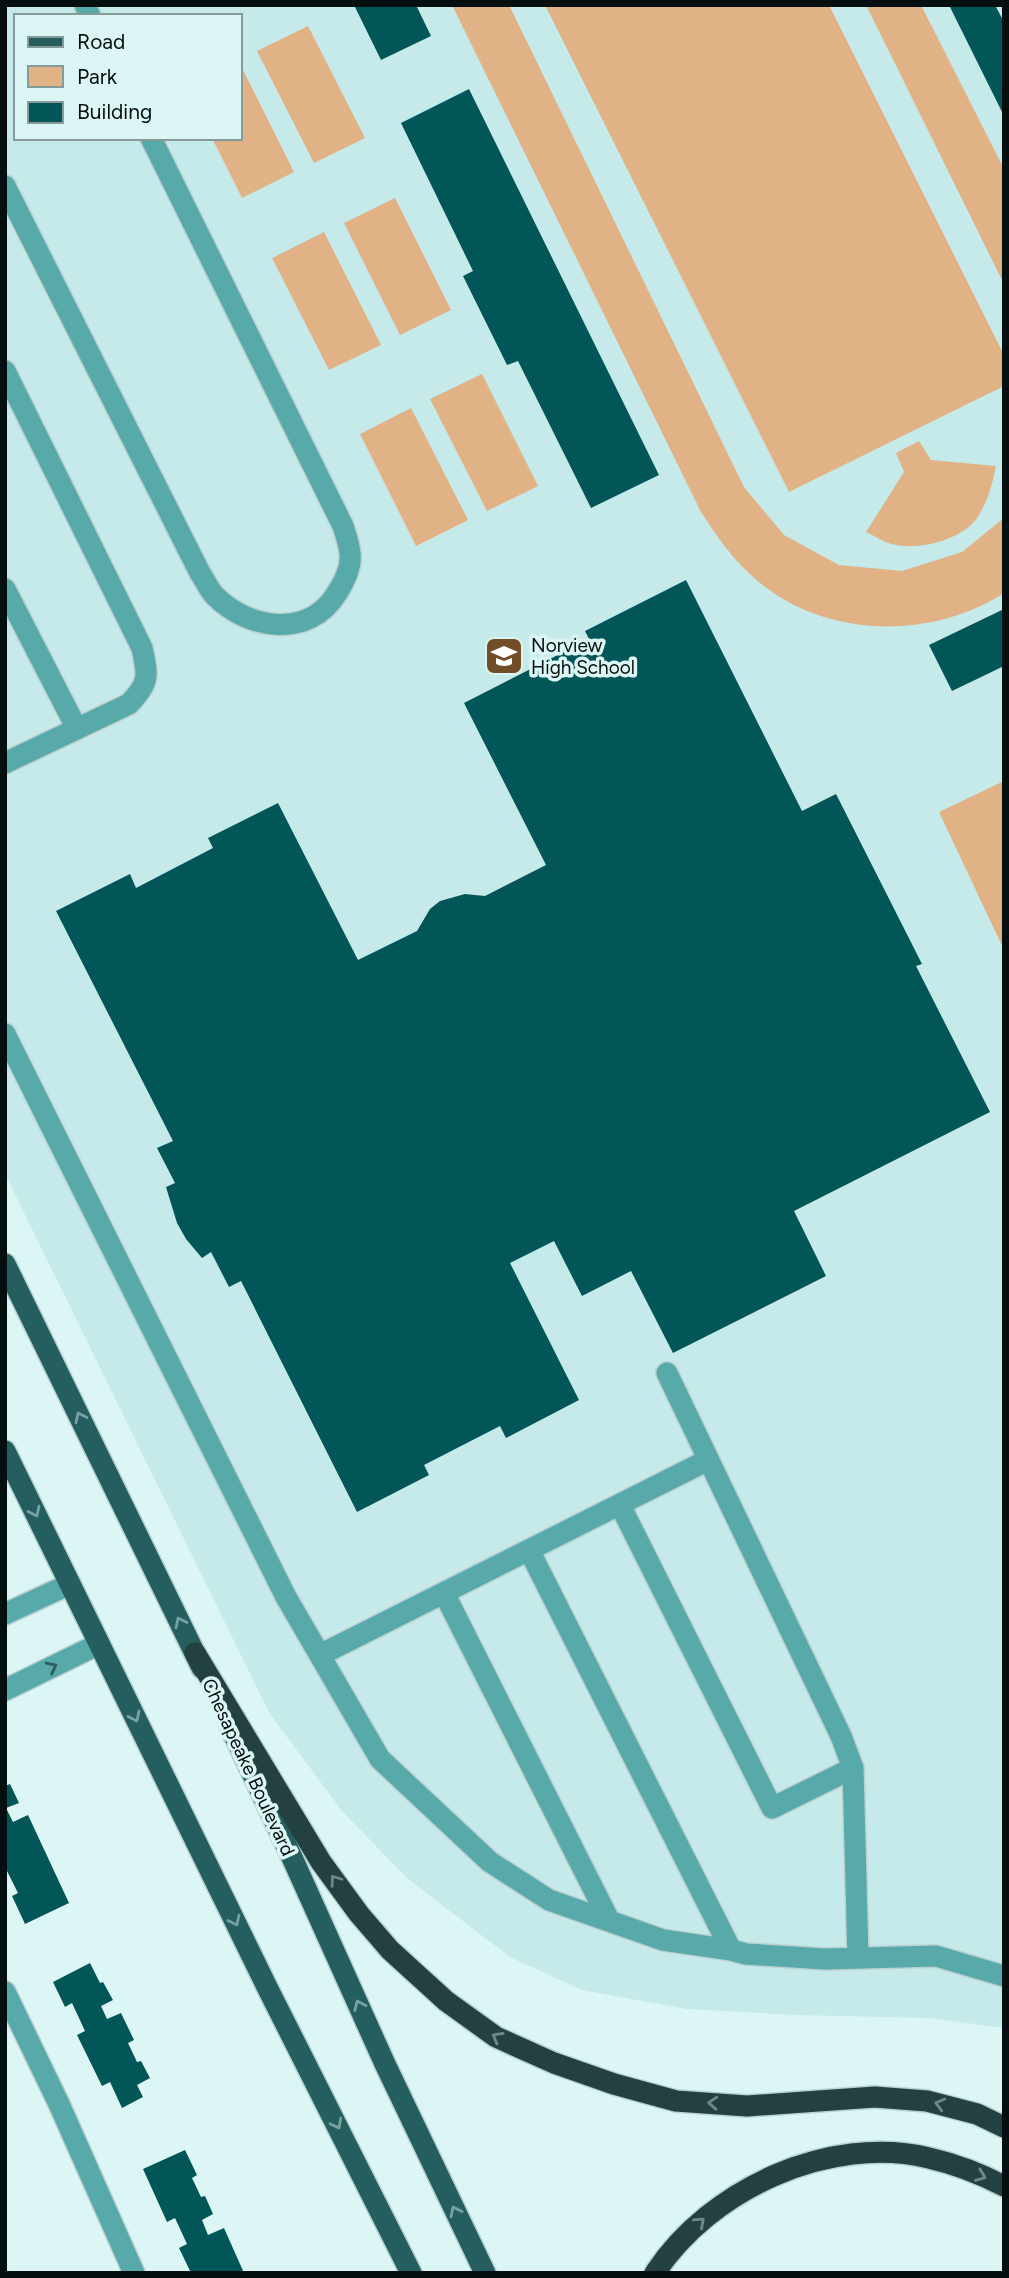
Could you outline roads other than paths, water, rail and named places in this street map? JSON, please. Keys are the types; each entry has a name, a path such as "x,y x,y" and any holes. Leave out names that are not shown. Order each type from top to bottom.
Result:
{"highway":[{"path":"195,1653 321,1862 359,1914 390,1950 446,2001 496,2037 554,2063 614,2084 676,2101 747,2106 875,2097 927,2101 977,2114 1004,2127"},
{"path":"656,2273 668,2254 701,2220 740,2192 782,2172 836,2157 877,2153 928,2157 985,2176 1004,2186"}],"main road":[{"name":"Chesapeake Boulevard","path":"5,1264 195,1653 485,2273"},
{"path":"5,1451 268,1989 411,2273"}],"lane":[{"path":"5,186 200,573 214,595 240,615 267,625 303,623 329,606 346,578 351,555 344,526 152,140"},
{"path":"5,371 142,649 148,674 142,690 130,704 5,763"},
{"path":"5,589 77,729"},
{"path":"5,1034 286,1597 380,1759 490,1863 549,1900 663,1940 746,1954 825,1959 936,1956 1004,1976"},
{"path":"667,1373 841,1736 853,1768 858,1958"},
{"path":"320,1655 708,1460"},
{"path":"620,1505 772,1808 853,1768"},
{"path":"529,1550 731,1950"},
{"path":"5,1614 70,1584"},
{"path":"444,1593 609,1920"},
{"path":"5,1690 99,1644"},
{"path":"5,1992 59,2104 134,2273"}],"place":[{"name":"Norview High School","path":"504,656"}]}
